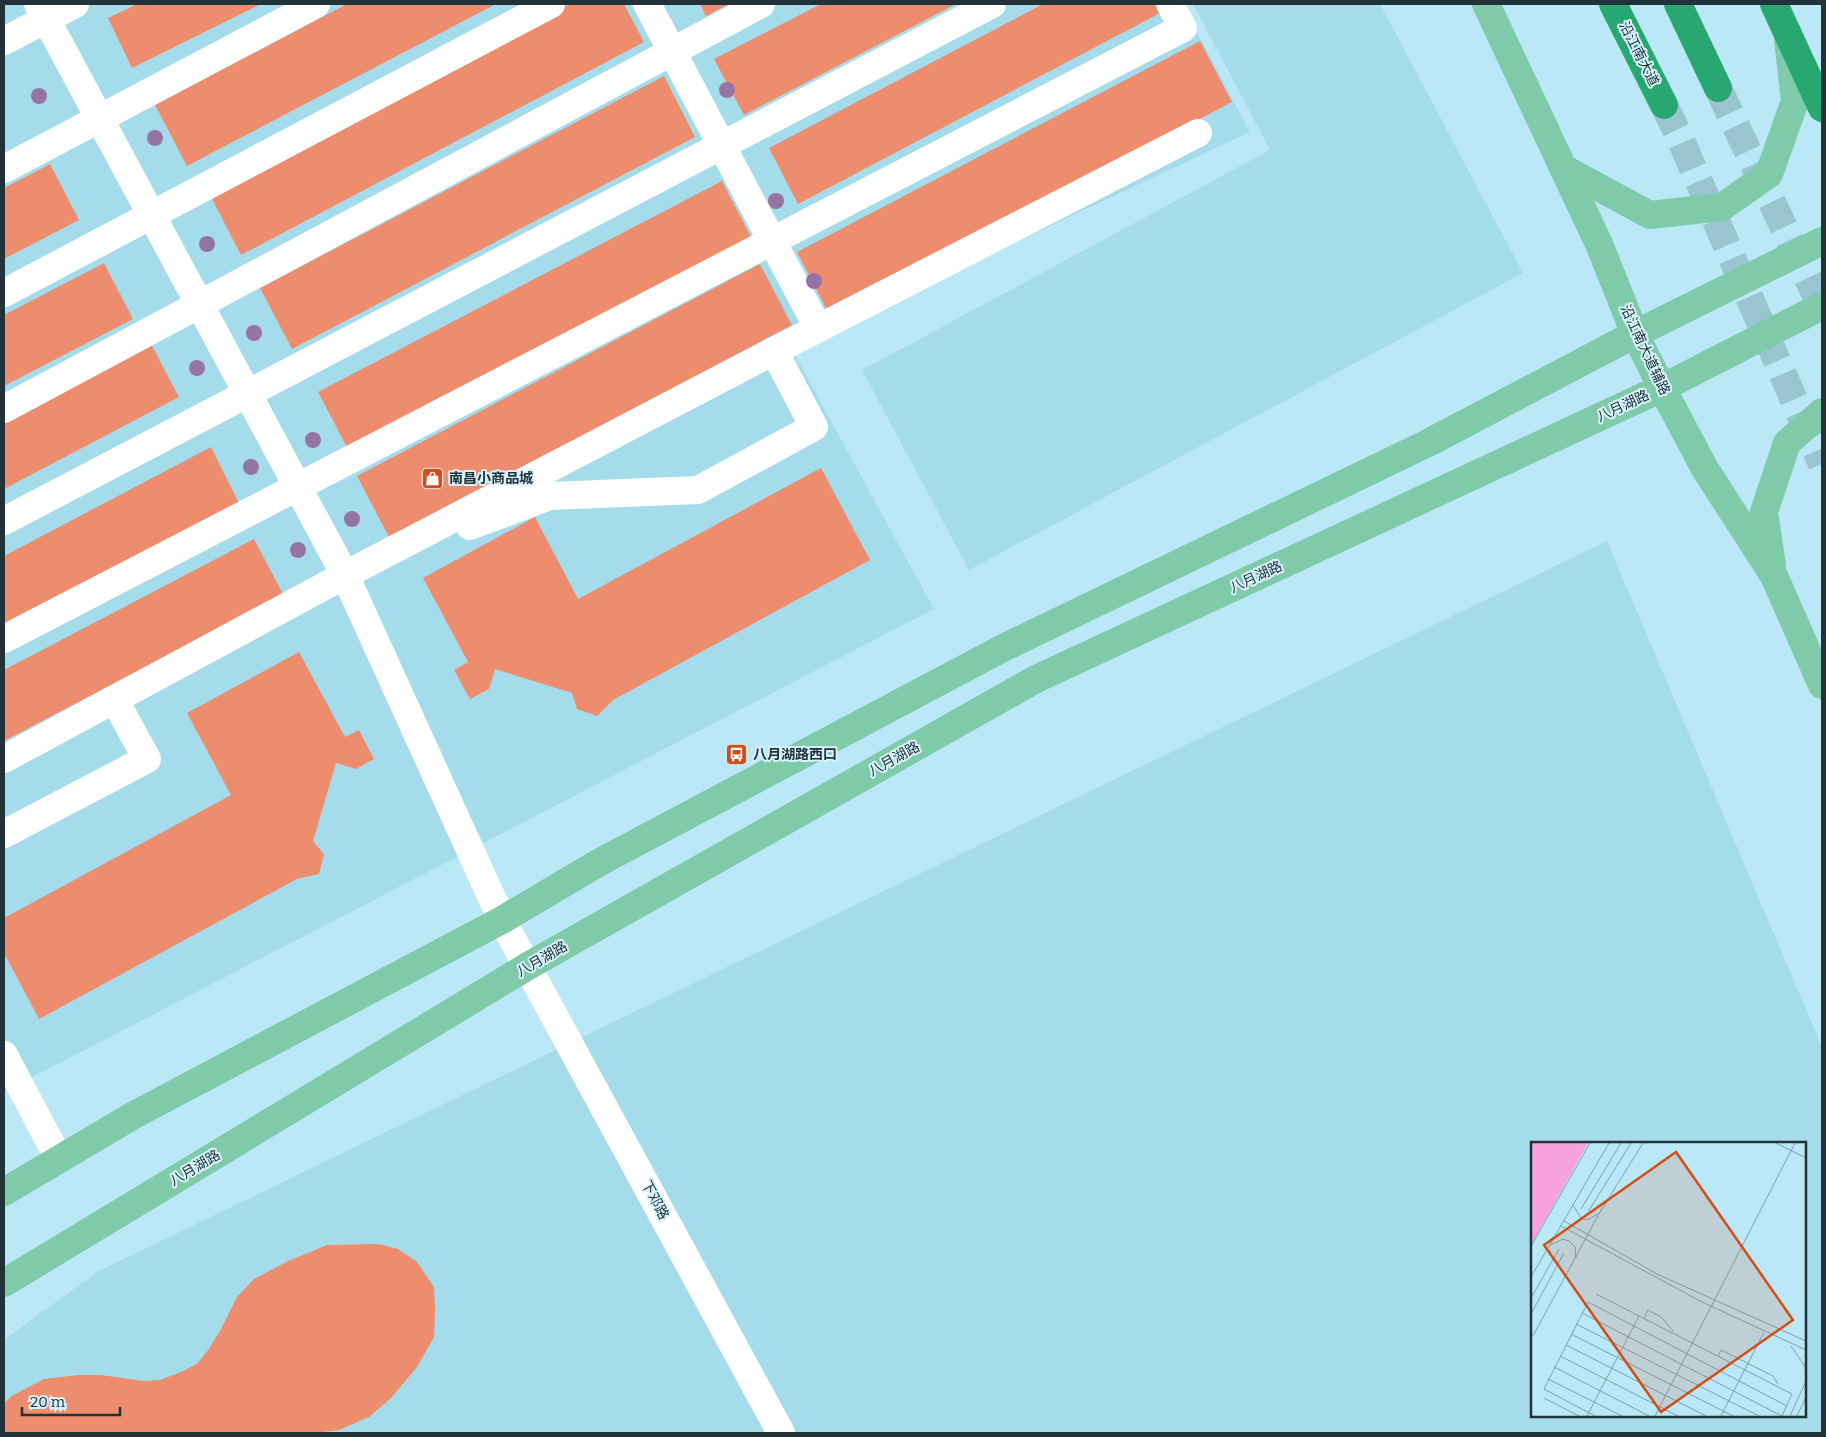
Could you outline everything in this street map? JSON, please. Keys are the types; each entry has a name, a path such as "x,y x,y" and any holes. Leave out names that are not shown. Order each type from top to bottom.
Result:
{"highway":[{"name":"沿江南大道","path":"1613,4 1664,105"},
{"path":"1678,4 1718,88"},
{"path":"1774,4 1822,108"}],"main road":[{"name":"沿江南大道辅路","path":"1486,4 1599,244 1635,334 1705,469 1774,576 1822,685"},
{"path":"1564,168 1650,215 1722,207 1770,174 1795,101 1788,34"},
{"path":"4,1192 134,1115 502,920 600,862 1003,648 1428,443 1635,334 1822,241"},
{"name":"八月湖路","path":"4,1283 528,966 1036,679 1662,388 1822,306"},
{"path":"1774,576 1764,512 1787,443 1822,412"}],"street":[{"path":"4,41 42,11 75,4"},
{"path":"4,169 316,4"},
{"path":"4,293 551,4"},
{"path":"647,4 818,328"},
{"path":"4,410 761,4"},
{"path":"4,522 992,4"},
{"path":"4,639 1183,28 1170,4"},
{"name":"下邓路","path":"42,11 345,575 502,920 781,1433"},
{"path":"4,758 345,575 774,350 1198,133"},
{"path":"345,575 550,496 698,490 814,427 774,350"},
{"path":"4,834 148,759 114,699"},
{"path":"4,1055 59,1159"}],"shaded area":[{"name":"南昌小商品城","path":"4,4 1182,4 1250,132 791,348 934,609 4,1092"},
{"path":"1193,4 1380,4 1523,273 969,570 862,370 1270,150"},
{"path":"1607,541 1822,1047 1822,1433 4,1433 4,1340 97,1272"}],"building":[{"path":"137,4 261,4 132,68 108,18"},
{"path":"347,4 496,4 187,166 155,105"},
{"path":"570,4 624,4 644,42 241,255 209,193"},
{"path":"700,4 729,4 706,16"},
{"path":"821,4 956,4 744,115 714,59"},
{"path":"1043,4 1158,4 1162,12 798,204 769,148"},
{"path":"1200,41 1232,102 829,314 797,252"},
{"path":"664,76 695,137 292,349 260,288"},
{"path":"50,164 79,220 4,259 4,188"},
{"path":"722,181 753,241 350,453 318,392"},
{"path":"104,263 133,319 4,386 4,315"},
{"path":"760,264 792,325 389,537 357,476"},
{"path":"150,342 179,397 4,489 4,418"},
{"path":"211,447 239,503 4,627 4,556"},
{"path":"821,468 870,560 613,700 597,716 577,709 572,693 495,669 489,689 470,699 454,670 468,662 423,578 535,517 578,599"},
{"path":"254,539 283,594 4,741 4,670"},
{"path":"299,652 345,737 359,730 374,759 356,769 336,763 313,841 324,854 319,874 297,879 39,1019 4,953 4,918 231,795 187,713"},
{"path":"379,1244 398,1249 417,1262 434,1287 434,1337 417,1367 391,1398 369,1417 339,1430 313,1433 4,1433 4,1403 13,1395 44,1379 79,1375 101,1375 144,1381 160,1380 181,1372 197,1364 208,1350 237,1297 254,1279 288,1261 327,1245"}],"tunnel":[{"path":"1718,88 1822,308"},
{"path":"1664,105 1822,464"}],"place":[{"name":"南昌小商品城","path":"433,478"},
{"name":"八月湖路西口","path":"737,754"}]}
